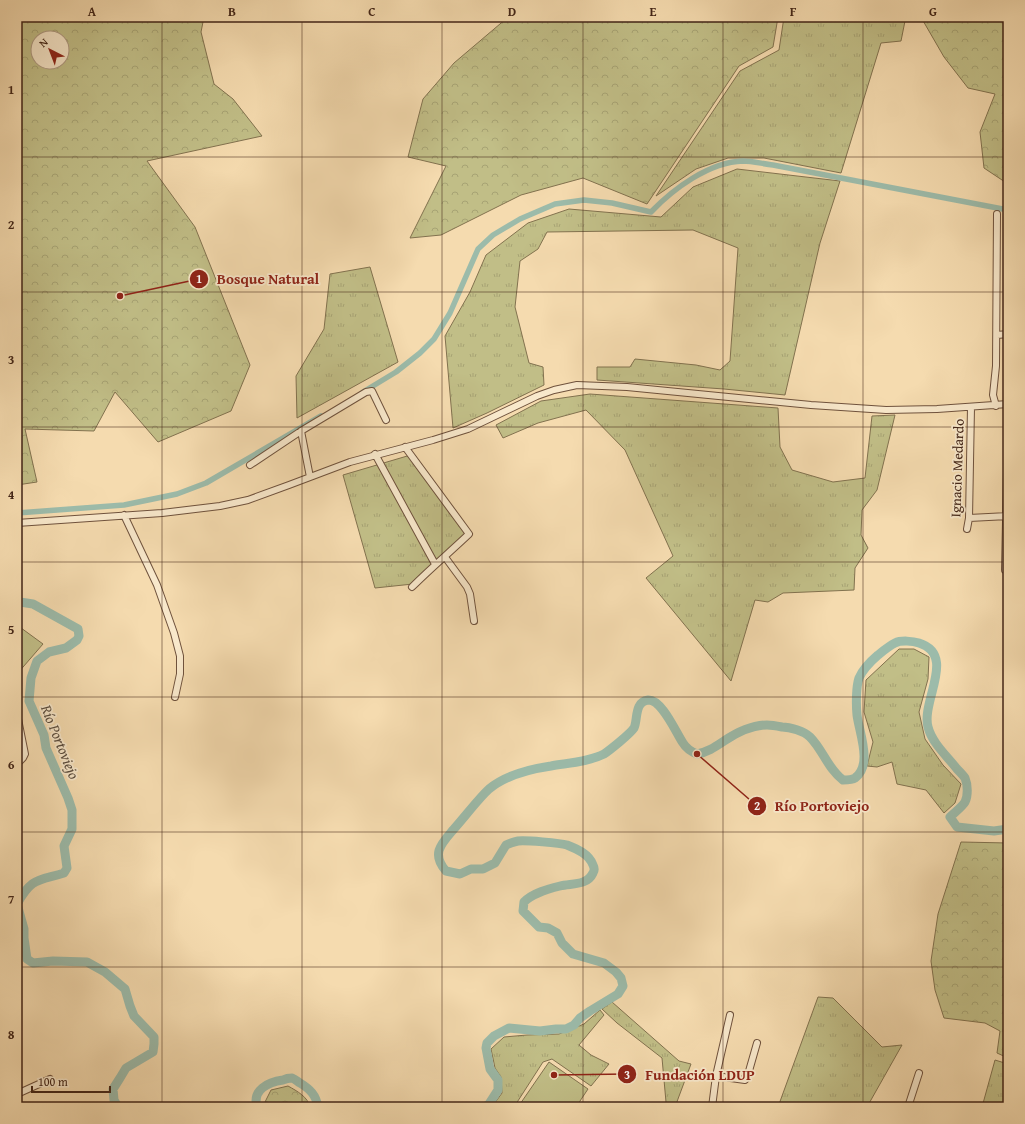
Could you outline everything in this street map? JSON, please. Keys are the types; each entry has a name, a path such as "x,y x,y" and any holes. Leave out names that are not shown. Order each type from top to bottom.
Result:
{"street":[{"path":"996,406 993,395 996,366 997,214"},
{"path":"996,335 1008,334"},
{"path":"17,523 162,513 220,506 248,500 350,462 468,429 537,396 554,390 577,385 627,387 886,410 937,409 1008,404"},
{"path":"250,465 301,431 366,392 372,391 386,420"},
{"name":"Ignacio Medardo","path":"967,529 969,518 971,407"},
{"path":"1005,570 1008,424"},
{"path":"301,431 310,477"},
{"path":"405,447 469,534 445,557 435,564 412,588"},
{"path":"375,454 435,564"},
{"path":"124,515 157,585 174,633 180,656 180,674 175,697"},
{"path":"969,518 1007,516"},
{"path":"445,557 467,587 470,594 474,621"},
{"path":"17,764 25,754 18,719"},
{"path":"712,1107 716,1076 730,1014"},
{"path":"716,1076 745,1080 747,1078 757,1043"},
{"path":"908,1107 919,1073"},
{"path":"17,1094 50,1079"}],"green space":[{"path":"17,17 204,17 201,32 214,84 233,99 262,136 147,161 195,227 250,365 231,411 158,442 115,392 94,431 25,429 37,482 17,485"},
{"path":"778,17 773,47 739,66 647,204 583,178 521,195 441,235 410,238 446,166 408,157 423,99 454,63 507,18"},
{"path":"784,17 834,17 905,21 901,41 881,43 841,173 764,158 728,158 696,169 656,196 740,71 779,50"},
{"path":"922,19 1008,19 1008,184 984,168 980,132 995,94 968,88 944,57"},
{"path":"737,169 840,181 820,243 785,395 597,380 597,367 630,367 635,359 696,365 720,370 730,361 738,248 693,230 547,232 538,249 520,261 515,307 529,363 543,367 544,385 453,428 445,336 470,292 486,255 528,223 569,209 661,217 693,187"},
{"path":"370,267 398,362 297,418 296,376 324,329 330,274"},
{"path":"590,394 778,408 780,447 792,470 833,482 865,478 872,416 895,415 877,490 862,510 861,535 868,548 855,568 854,590 783,593 768,602 755,600 731,681 646,578 673,556 625,450 586,410 538,423 503,438 496,425 541,401"},
{"path":"414,454 472,534 413,584 375,588 343,475"},
{"path":"17,625 43,644 17,674"},
{"path":"899,649 914,649 929,657 928,679 919,712 925,739 943,765 961,784 955,803 944,813 926,790 897,784 892,762 877,767 867,766 873,742 864,712 866,680"},
{"path":"961,842 1008,843 1008,1058 997,1053 1000,1031 985,1023 944,1018 935,990 931,961 938,914"},
{"path":"818,997 833,998 882,1047 902,1045 867,1107 778,1107"},
{"path":"612,1002 679,1061 691,1064 675,1107 671,1107 666,1102 662,1058 617,1023 602,1009"},
{"path":"600,1010 604,1015 579,1045 591,1055 609,1064 591,1086 552,1059 543,1062 514,1107 496,1107 494,1104 502,1093 501,1077 495,1068 491,1049 504,1037 559,1034 584,1024"},
{"path":"995,1060 1008,1064 1008,1107 982,1107"},
{"path":"549,1062 588,1089 576,1107 518,1107"},
{"path":"288,1086 305,1097 310,1107 265,1107 265,1102 271,1090"}],"waterway":[{"path":"363,392 396,372 420,353 434,339 450,313 478,249 493,235 520,219 555,204 584,200 612,203 651,212 670,194 692,178 717,166 750,161 1008,210"},
{"path":"17,513 124,505 177,494 206,483 321,416"},
{"name":"Río Portoviejo","path":"17,604 20,602 33,604 78,629 79,636 77,640 66,648 49,652 37,661 31,678 29,701 44,735 46,748 72,810 72,829 64,846 67,868 64,873 36,881 22,895 17,904"},
{"name":"Río Portoviejo","path":"484,1107 489,1104 498,1090 498,1080 490,1069 486,1048 487,1043 494,1036 509,1028 540,1031 566,1029 574,1025 580,1018 590,1011 618,994 623,986 621,978 616,972 604,963 573,954 562,943 557,933 548,928 539,927 523,911 524,902 536,894 560,886 587,880 594,872 594,868 589,858 582,852 563,844 518,841 506,845 495,863 483,869 471,869 460,874 446,871 439,859 439,849 476,803 496,784 511,776 527,771 543,767 585,761 604,754 632,731 635,725 638,708 644,701 653,701 658,705 668,717 684,745 689,750 697,754 705,752 734,735 750,728 761,725 789,728 801,731 810,737 838,776 843,780 851,780 860,772 864,757 864,748 858,722 856,701 859,678 865,668 884,650 893,644 904,641 919,643 930,649 935,658 937,668 927,716 930,733 940,749 965,778 967,784 965,802 950,817 957,827 994,831 1008,829"},
{"name":"Río Portoviejo","path":"17,904 24,929 27,959 33,963 53,961 87,962 105,972 125,989 134,1016 154,1037 153,1052 126,1068 113,1089 114,1100 118,1107"},
{"name":"Río Portoviejo","path":"257,1107 257,1096 262,1088 272,1083 292,1078 312,1093 316,1099 318,1107"}],"place":[{"name":"Bosque Natural","path":"120,296"},
{"name":"Río Portoviejo","path":"697,754"},
{"name":"Fundación LDUP","path":"554,1075"}]}
